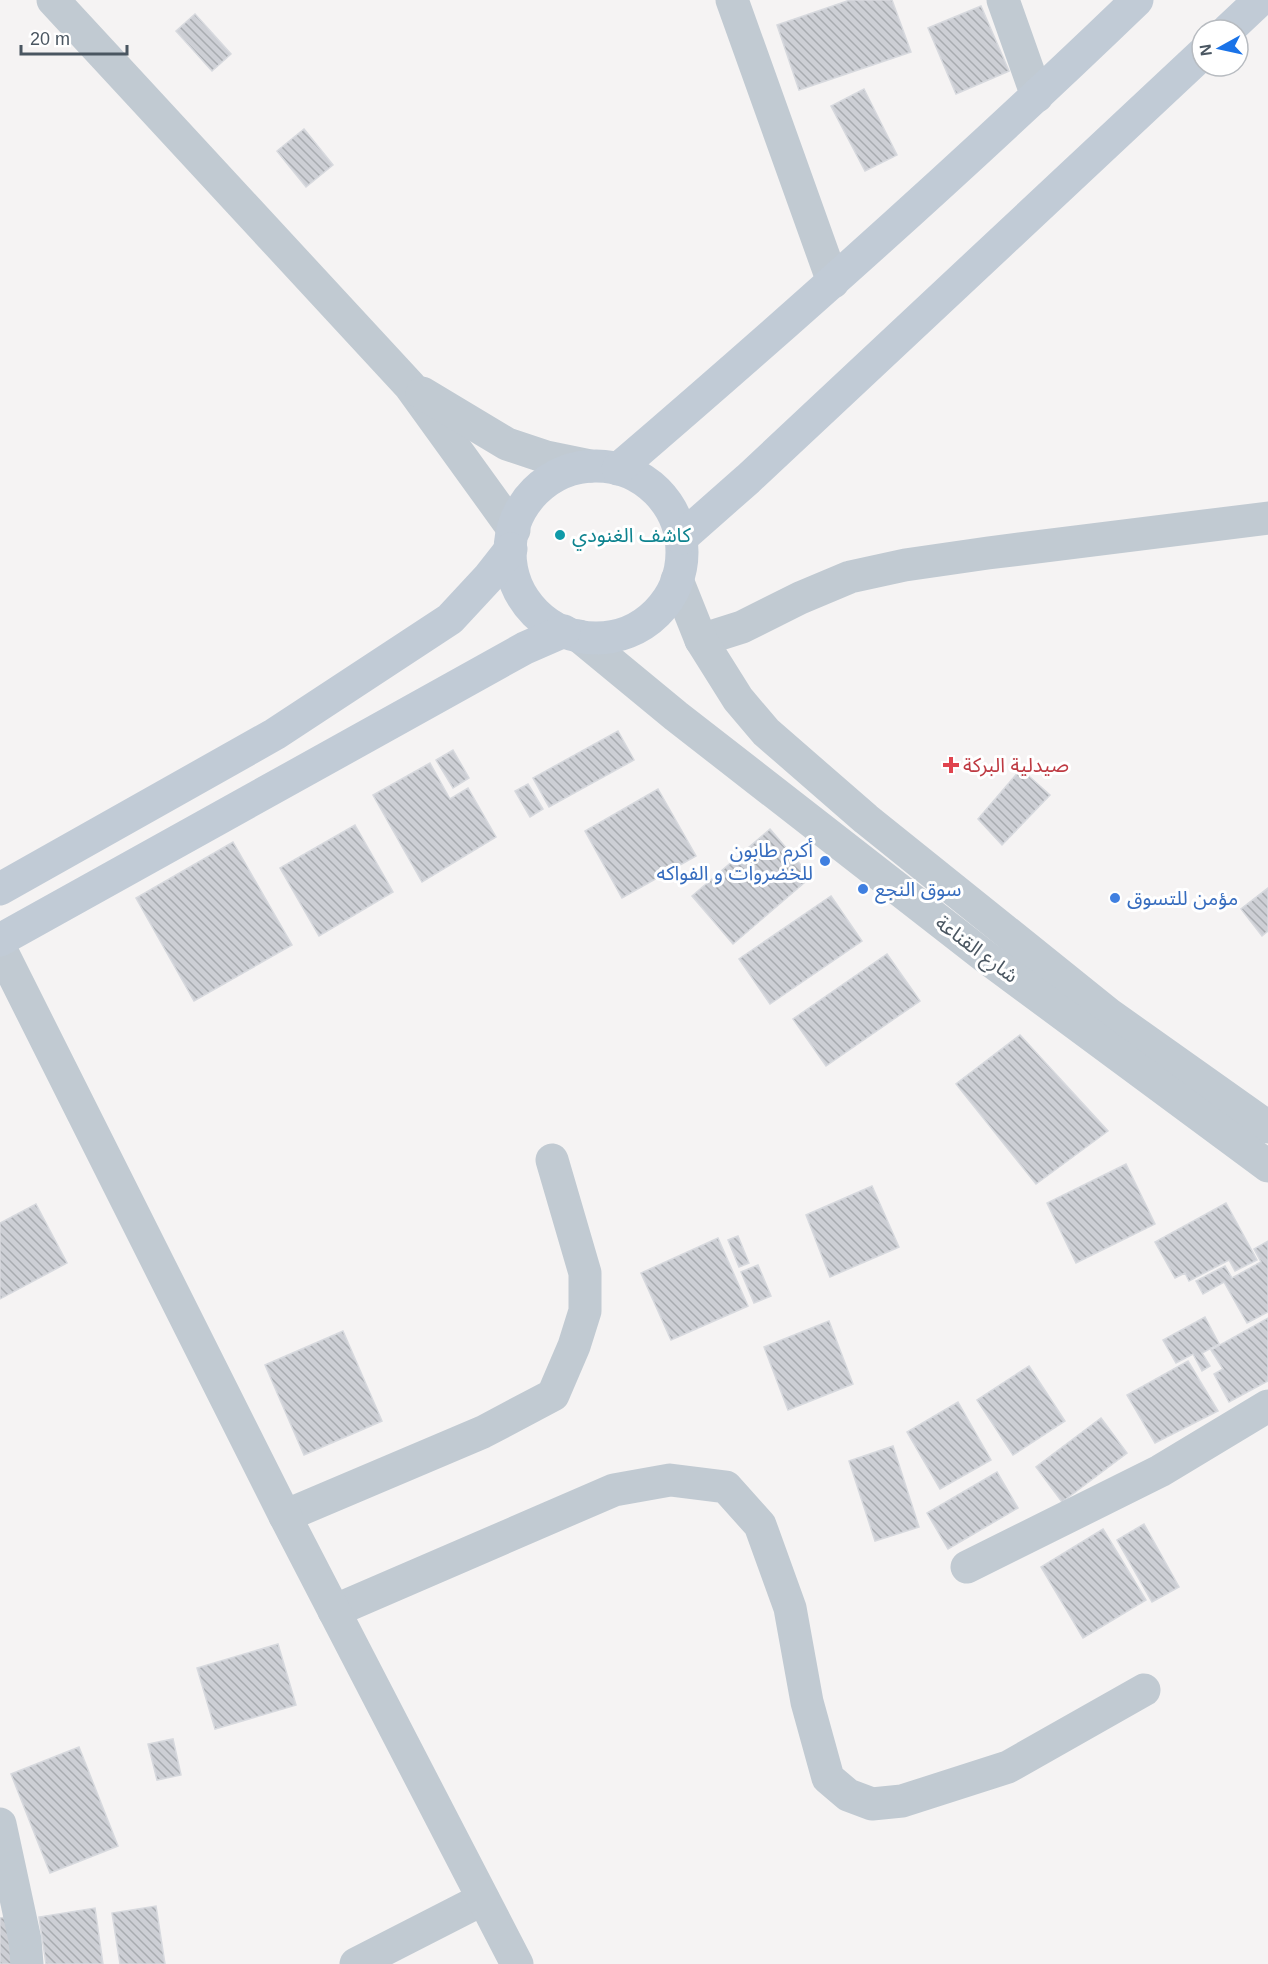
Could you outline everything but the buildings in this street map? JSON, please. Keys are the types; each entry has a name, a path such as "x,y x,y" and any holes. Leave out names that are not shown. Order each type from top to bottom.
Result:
{"main road":[{"path":"604,467 833,282 1037,96 1137,0"},
{"path":"1241,18 1260,0"},
{"path":"681,538 1190,65"},
{"path":"0,889 275,734 450,619 489,577 512,540 526,503 547,481 568,471 604,467 631,473 655,489 672,511 681,538 682,559 670,596 647,622 615,636 572,634 545,621 531,607 519,589 513,569 512,540"},
{"path":"0,940 494,665 572,634"}],"street":[{"path":"53,0 410,386 512,540"},
{"path":"732,0 833,282"},
{"path":"1003,0 1037,96"},
{"path":"410,386 507,444 546,457 604,467"},
{"path":"701,640 742,627 800,598 861,575 988,553 1268,518"},
{"name":"شارع القناعة","path":"677,580 701,640 738,699 766,732 867,819 1110,1015 1268,1127"},
{"name":"شارع القناعة","path":"572,634 983,955 1268,1166"},
{"path":"844,846 867,819"},
{"path":"0,948 285,1516 517,1964"},
{"path":"285,1516 483,1432 552,1395 574,1346 585,1311 585,1274 552,1160"},
{"path":"967,1567 1160,1471 1268,1406"},
{"path":"334,1611 614,1490 670,1480 726,1487 760,1525 790,1608 807,1701 828,1778 848,1796 872,1804 902,1802 1008,1767 1144,1690"},
{"path":"0,1824 25,1940 27,1964"},
{"path":"356,1964 483,1899"}],"place":[{"name":"كاشف الغنودي","path":"560,535"},
{"name":"صيدلية البركة","path":"951,765"},
{"name":"أكرم طابون للخضروات و الفواكه","path":"825,861"},
{"name":"سوق النجع","path":"863,889"},
{"name":"مؤمن للتسوق","path":"1115,898"}]}
